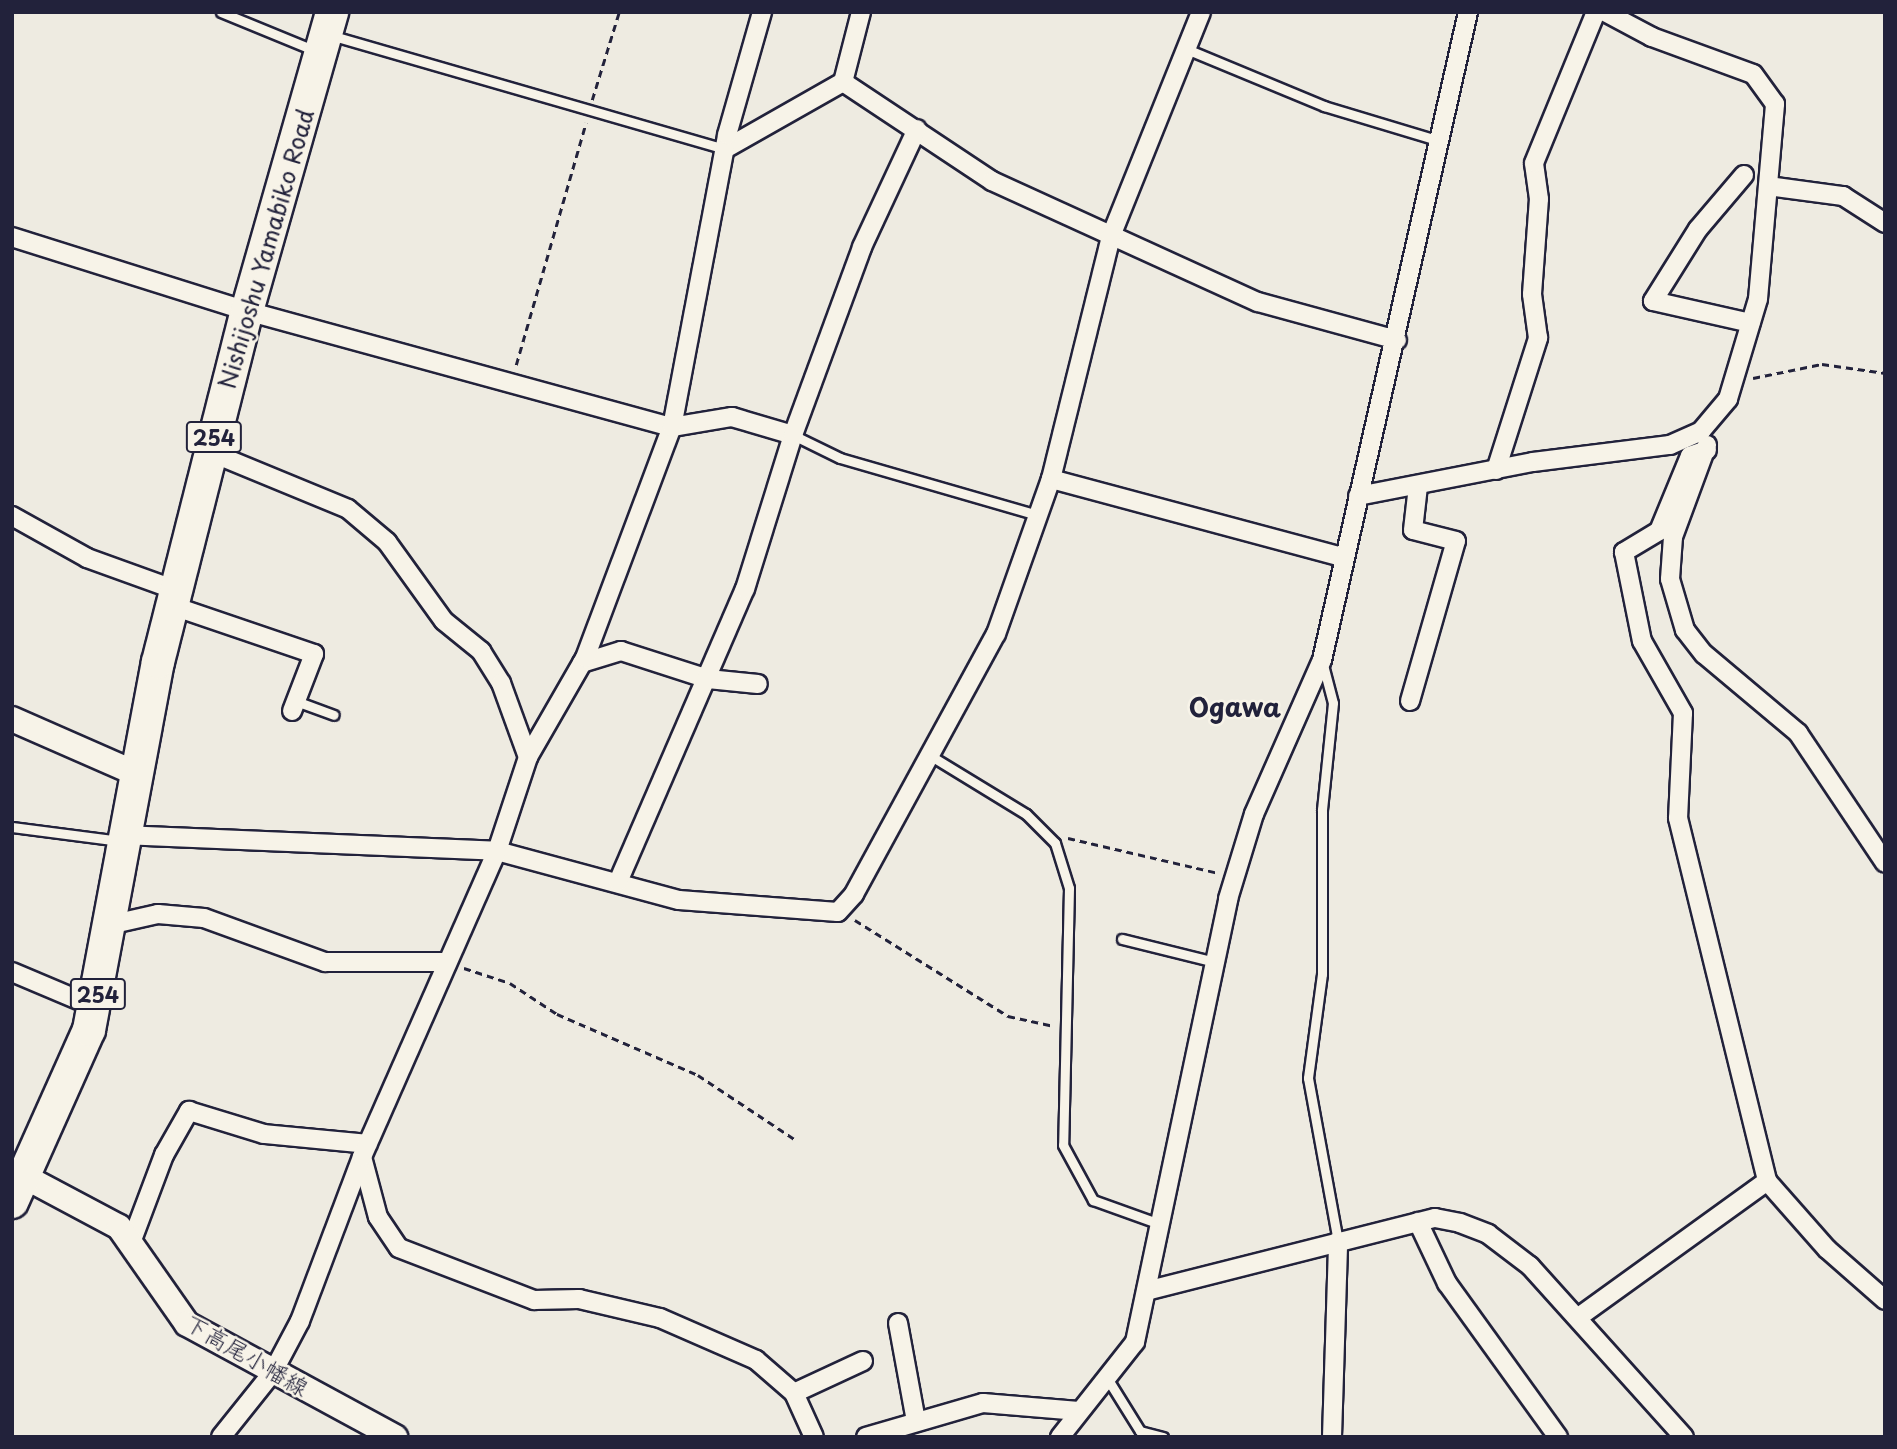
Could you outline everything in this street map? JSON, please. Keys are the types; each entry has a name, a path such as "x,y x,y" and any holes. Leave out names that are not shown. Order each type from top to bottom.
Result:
{"highway":[{"name":"Nishijoshu Yamabiko Road","path":"133,772 210,452 326,33"},
{"name":"254","path":"17,1183 80,1060 95,1007 133,772"}],"main road":[{"path":"12,719 133,772"},
{"name":"下高尾小幡線","path":"17,1183 101,1216 132,1240 157,1289 187,1324 395,1437"}],"street":[{"path":"221,1437 273,1372 365,1151 497,850 528,757 582,663 672,428 725,149 762,12"},
{"path":"725,149 843,82 861,12"},
{"path":"122,838 497,850 679,900 820,912 844,907 987,656 1051,479 1111,236 1183,47 1201,12"},
{"path":"1060,1437 1135,1342 1157,1223 1235,878 1282,741 1322,660 1342,557 1397,340 1468,12"},
{"path":"1496,470 1538,338 1532,294 1539,200 1534,163 1596,12"},
{"path":"1605,12 1652,37 1753,74 1768,87 1775,104 1751,323 1733,385 1711,420 1707,450 1672,537 1670,579 1685,630 1704,654 1798,733 1885,863"},
{"path":"843,82 992,181 1258,302 1397,340"},
{"path":"618,882 745,589 793,435 862,247 917,130"},
{"path":"1744,175 1698,229 1653,301 1751,323"},
{"path":"1768,186 1843,196 1885,223"},
{"path":"12,237 247,311 672,428 732,417 793,435"},
{"path":"1358,496 1496,470 1670,445 1711,420"},
{"path":"1707,450 1690,456 1659,531 1624,552 1642,640 1683,713 1678,818 1767,1181 1827,1249 1885,1300"},
{"path":"210,452 348,509 387,542 444,621 488,662 520,724 528,757"},
{"path":"1051,479 1342,557"},
{"path":"1410,701 1456,541 1413,530 1418,486"},
{"path":"12,516 87,558 175,598 314,654 294,706"},
{"path":"582,663 621,651 708,679 758,684"},
{"path":"109,925 158,914 204,918 325,962 447,962"},
{"path":"12,972 95,1007"},
{"path":"132,1240 164,1155 189,1111 264,1135 365,1151"},
{"path":"365,1151 378,1217 399,1248 534,1300 579,1299 660,1318 756,1360 794,1393 814,1437"},
{"path":"1580,1316 1767,1181"},
{"path":"1146,1292 1435,1218 1488,1234 1580,1316 1684,1437"},
{"path":"1418,1222 1447,1283 1558,1437"},
{"path":"1332,1437 1338,1241"},
{"path":"898,1323 916,1421"},
{"path":"794,1393 863,1361"},
{"path":"866,1437 984,1403 1079,1411"}],"lane":[{"path":"221,12 326,33 725,149"},
{"path":"1183,47 1324,106 1440,141"},
{"path":"793,435 840,458 1037,515"},
{"path":"1322,660 1333,703 1322,810 1322,974 1308,1078 1338,1241"},
{"path":"294,706 334,715"},
{"path":"931,756 1026,814 1051,837 1069,888 1063,1144 1093,1200 1157,1223"},
{"path":"12,827 122,838"},
{"path":"1122,939 1215,962"},
{"path":"1107,1378 1140,1431 1163,1437"}],"path":[{"path":"511,384 619,12"},
{"path":"1733,385 1770,371 1822,364 1885,373"},
{"path":"1051,837 1149,853 1235,878"},
{"path":"844,907 902,952 1009,1016 1065,1029"},
{"path":"447,962 510,983 557,1014 698,1074 796,1140"}],"district":[{"name":"Ogawa","path":"1235,707"}]}
